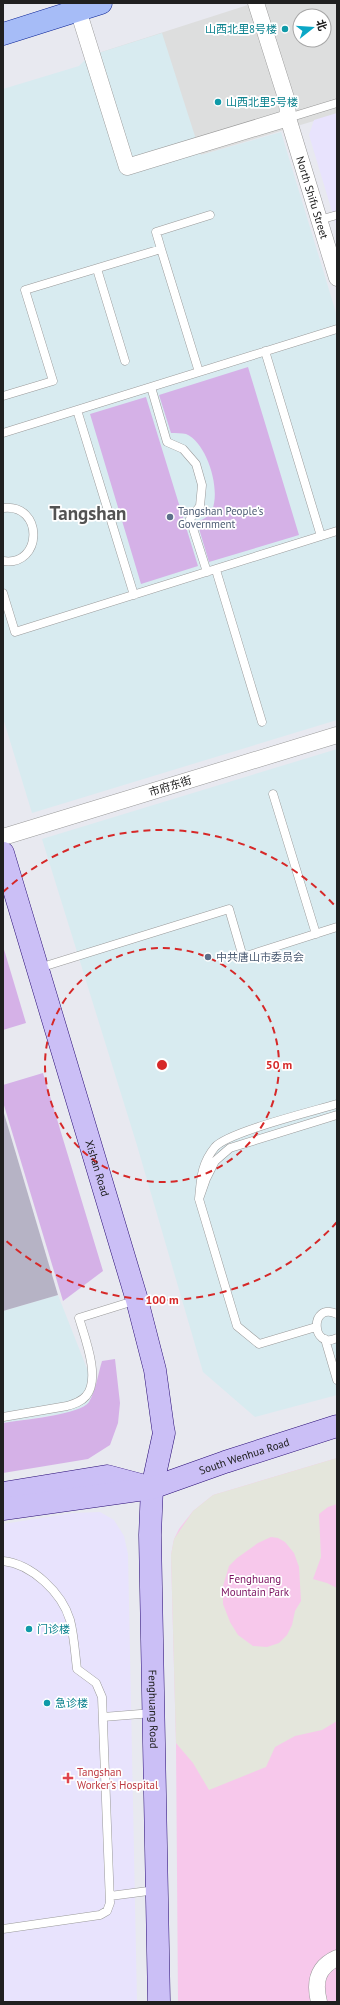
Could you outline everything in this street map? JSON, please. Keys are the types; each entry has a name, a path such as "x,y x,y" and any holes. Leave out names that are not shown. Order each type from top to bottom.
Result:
{"main road":[{"path":"3,34 101,3"}],"street":[{"name":"North Shifu Street","path":"247,3 278,104 288,118"},
{"name":"North Shifu Street","path":"256,3 287,101 288,118 337,278"},
{"path":"78,10 127,167 288,118"},
{"name":"市府东街","path":"3,837 337,735"},
{"name":"Xishan Road","path":"3,853 39,968 137,1300 155,1370 164,1433 152,1488"},
{"name":"South Wenhua Road","path":"3,1509 152,1488 225,1462 337,1426"},
{"path":"3,1493 107,1476 152,1488"},
{"name":"Fenghuang Road","path":"152,1488 150,1539 159,2002"},
{"path":"319,2002 316,1990 316,1981 320,1969 328,1962 337,1958"}],"lane":[{"path":"288,118 337,103"},
{"path":"199,372 156,232 210,215"},
{"path":"320,220 337,215"},
{"path":"3,396 53,381 25,290 161,249"},
{"path":"97,269 125,361"},
{"path":"3,434 337,329"},
{"path":"265,351 321,536"},
{"path":"151,387 167,442 183,449 196,464 202,485 200,506 190,519 207,572"},
{"path":"77,410 134,595"},
{"path":"3,508 16,509 23,513 33,526 34,534 31,546 24,556 16,560 3,561"},
{"path":"3,593 15,632 337,531"},
{"path":"216,570 262,722"},
{"path":"273,794 316,934"},
{"path":"39,968 229,909 244,957 337,927"},
{"path":"316,1327 259,1344 238,1326 199,1199 201,1171 216,1147 232,1136 337,1104"},
{"path":"199,1199 206,1179 215,1161 230,1148 337,1115"},
{"path":"3,1417 78,1403 87,1395 94,1373 79,1318 137,1300"},
{"path":"337,1314 330,1312 321,1314 316,1322 316,1327 319,1334 325,1339 330,1340 337,1338"},
{"path":"325,1339 337,1380"},
{"path":"3,1561 24,1568 41,1578 63,1604 70,1620 77,1669 96,1683 102,1697 110,1896 110,1903 107,1911 100,1915 3,1930"},
{"path":"103,1717 154,1713"},
{"path":"110,1896 157,1890"}],"shaded area":[{"path":"254,3 337,3 337,114 201,155 89,56"},
{"name":"Tangshan People's Government","path":"162,33 201,155 281,132 337,316 337,720 32,813 3,718 3,89 79,66 89,56"},
{"path":"337,113 337,228 309,135 314,120"},
{"path":"248,367 299,535 209,562 197,522 210,514 214,505 214,483 211,470 207,458 194,439 186,434 171,433 159,395"},
{"path":"146,397 198,566 141,584 90,414"},
{"name":"中共唐山市委员会","path":"337,749 337,1395 255,1417 203,1372 136,1142 42,839"},
{"path":"3,946 26,1023 3,1030"},
{"path":"43,1073 103,1271 63,1301 3,1102 3,1085"},
{"path":"3,1110 58,1295 3,1311"},
{"path":"58,1295 95,1389 88,1404 74,1412 3,1423 3,1311"},
{"path":"115,1359 120,1403 118,1423 110,1445 88,1459 3,1473 3,1423 62,1414 84,1407 89,1402 97,1382 102,1361"},
{"path":"337,1458 337,1504 328,1507 319,1514 321,1557 313,1579 337,1588 337,1721 322,1730 295,1736 275,1747 266,1767 209,1790 193,1763 176,1743 171,1555 174,1539 193,1511 213,1495","holes":["271,1537 278,1538 285,1542 294,1553 299,1567 301,1601 295,1611 292,1625 287,1635 279,1643 267,1647 253,1646 238,1635 230,1622 223,1604 223,1586 229,1566 237,1558 258,1543"]},
{"name":"Tangshan Worker's Hospital","path":"100,1512 114,1520 124,1536 128,1554 137,2002 3,2002 3,1524 73,1513"}],"green space":[{"name":"Fenghuang Mountain Park","path":"337,1458 337,2002 178,2002 176,1744 171,1555 174,1539 179,1529 193,1511 213,1495"}],"place":[{"name":"山西北里8号楼","path":"285,29"},
{"name":"山西北里5号楼","path":"218,102"},
{"name":"Tangshan People's Government","path":"170,517"},
{"name":"中共唐山市委员会","path":"208,957"},
{"name":"门诊楼","path":"29,1629"},
{"name":"急诊楼","path":"47,1703"},
{"name":"Tangshan Worker's Hospital","path":"68,1778"}],"district":[{"name":"Tangshan","path":"88,513"}]}
